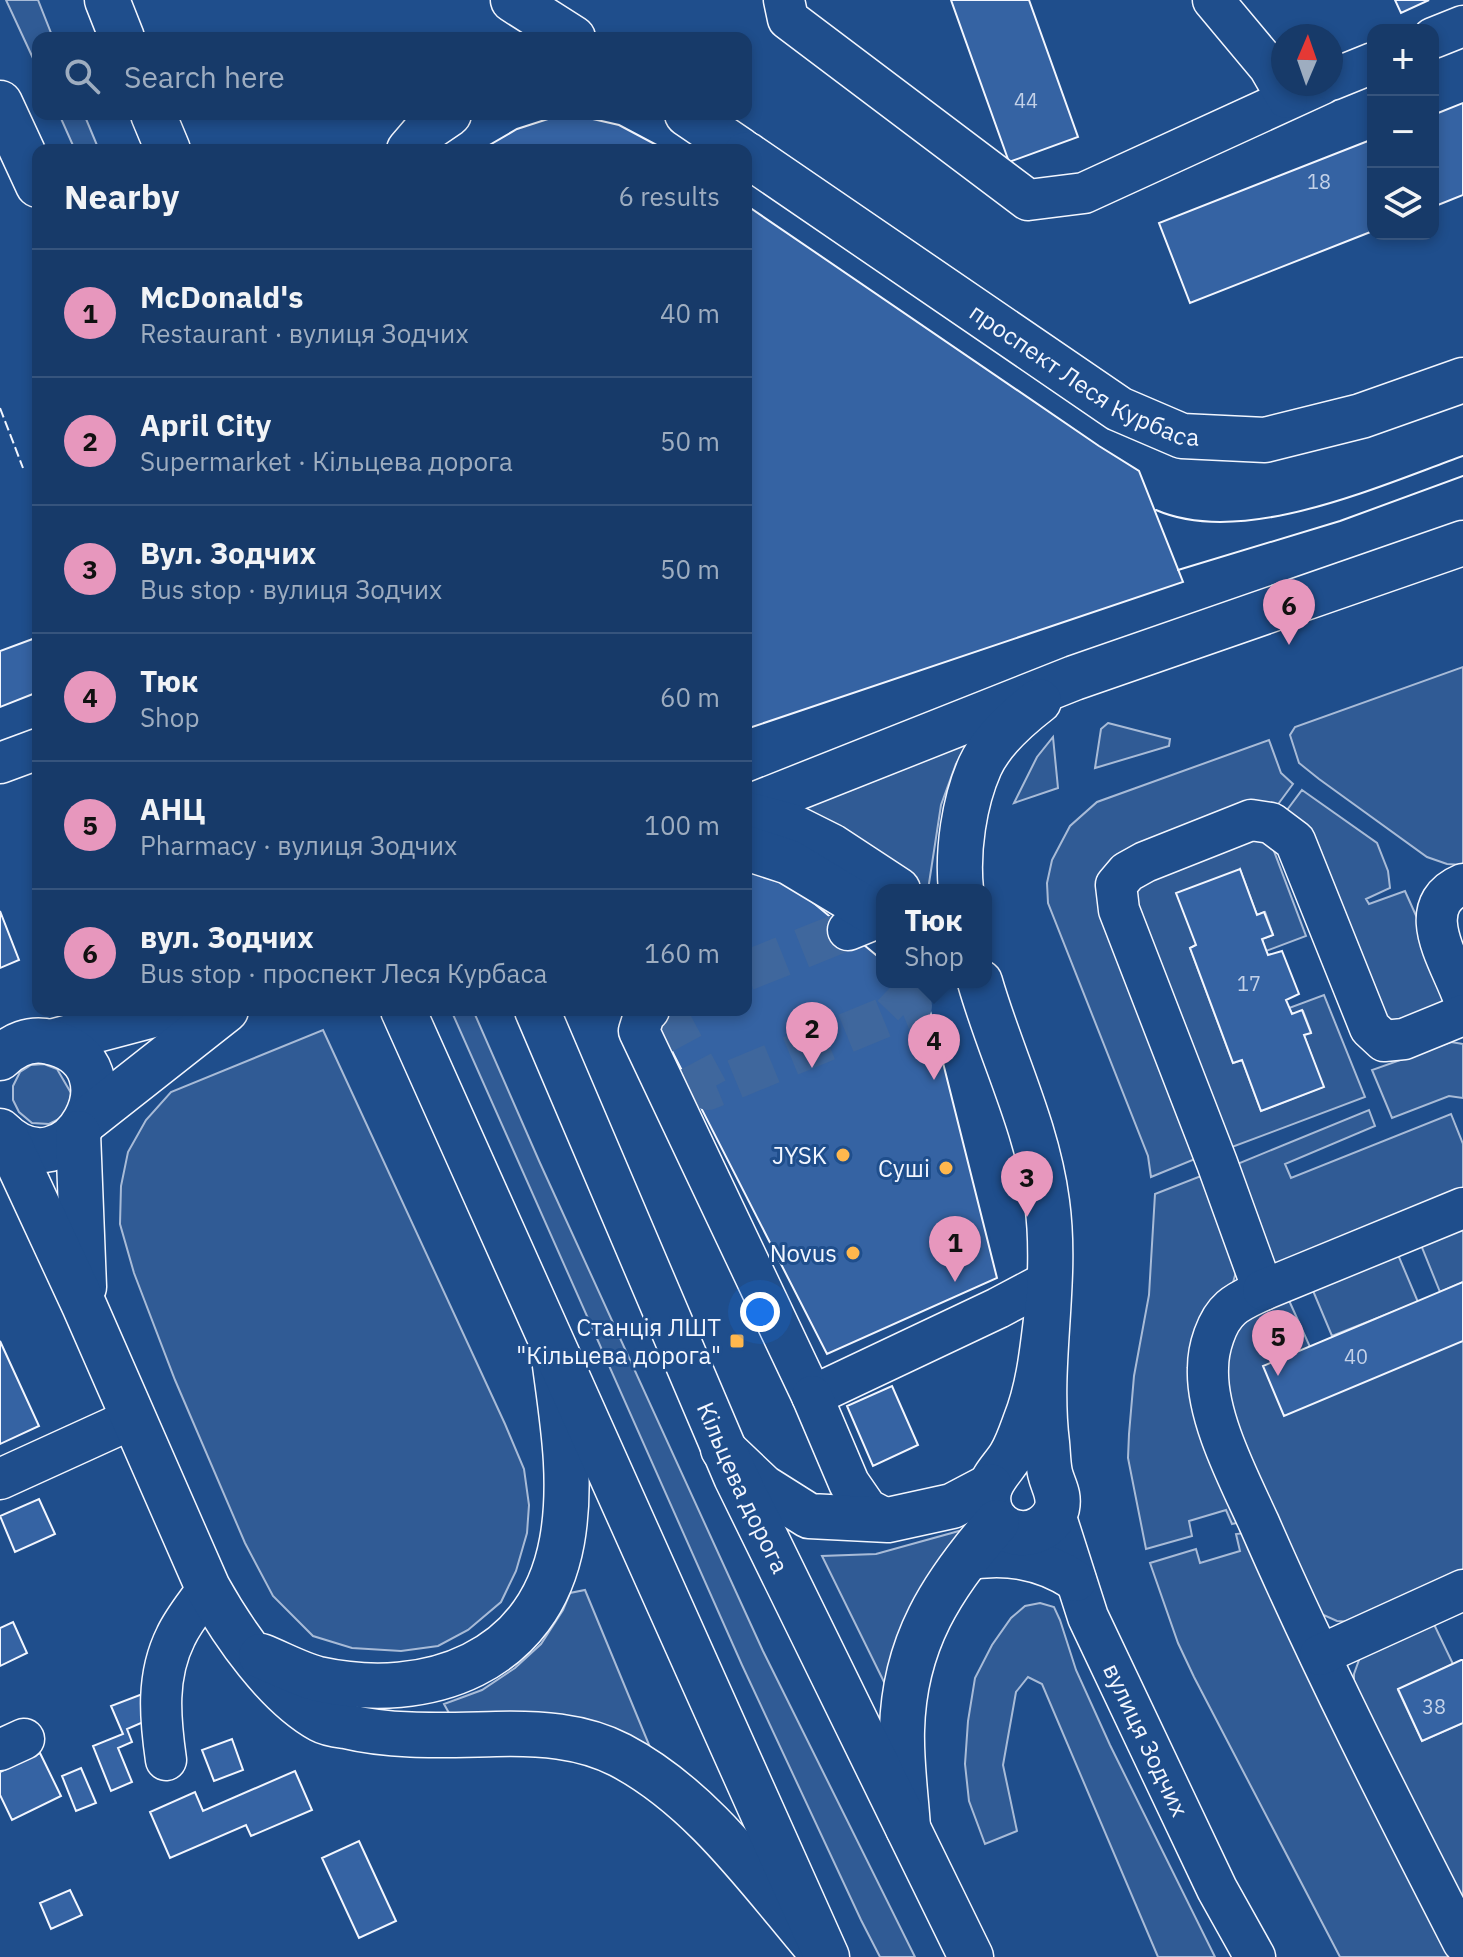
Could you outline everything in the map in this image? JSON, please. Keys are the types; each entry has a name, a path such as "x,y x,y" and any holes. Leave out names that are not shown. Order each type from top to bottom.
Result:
{"main road":[{"path":"107,0 120,32"},
{"path":"513,0 564,32"},
{"path":"0,103 32,172"},
{"path":"156,120 166,144"},
{"path":"414,144 440,120"},
{"path":"696,120 731,144"},
{"name":"проспект Леся Курбаса","path":"752,158 1119,409 1182,436 1265,440 1361,416 1463,380"},
{"path":"752,806 1088,673 1450,548"},
{"path":"961,884 965,815 980,765 1000,736 1025,712 1088,673"},
{"path":"752,816 791,826 831,846 876,913"},
{"path":"752,850 789,862 876,913"},
{"path":"976,988 1036,1148 1047,1202 1048,1292 1043,1400 1053,1495 1049,1522 1033,1532 1014,1532 996,1493 1033,1398 1048,1292"},
{"path":"19,1047 147,1016"},
{"path":"3,1134 20,1145 35,1148 65,1142 219,1016"},
{"path":"406,1016 826,1957"},
{"name":"Кільцева дорога","path":"540,1016 723,1449 971,1957"},
{"path":"19,1047 67,1047 88,1070 93,1086 93,1102 83,1125 84,1305"},
{"path":"3,1134 84,1305 208,1588 230,1626 287,1696 323,1722 375,1733 527,1733 570,1737 618,1755 673,1789 726,1841 826,1957"},
{"path":"252,1652 315,1678 371,1686 413,1685 452,1675 490,1656 518,1631 539,1605 552,1576 562,1543 566,1513 568,1464 553,1348"},
{"path":"723,1449 763,1487 809,1516 888,1520 996,1493"},
{"path":"909,1835 902,1732 905,1690 918,1640 941,1593 964,1560 1010,1466 1032,1464 1053,1495"}],"street":[{"path":"784,0 788,19 1028,200 1084,193 1293,96"},
{"path":"1213,0 1271,68"},
{"path":"1439,35 1463,23 1455,0"},
{"path":"1343,75 1367,65"},
{"path":"0,763 32,751"},
{"path":"1263,1290 1119,910 1116,885 1127,872 1145,862 1251,820 1271,823 1295,841 1370,1028 1384,1041 1404,1039 1463,1015"},
{"path":"1463,884 1446,892 1437,908 1435,926 1463,997"},
{"path":"644,1016 639,1031 812,1396 849,1483 867,1509 888,1520"},
{"path":"1463,1208 1263,1290 1230,1308 1212,1340 1207,1370 1213,1406 1224,1440 1287,1590 1463,1942"},
{"path":"812,1396 998,1308 1048,1292"},
{"path":"0,1479 134,1418"},
{"name":"вулиця Зодчих","path":"1053,1495 1088,1617 1217,1889 1255,1957"},
{"path":"964,1560 988,1556 1014,1557 1058,1569 1076,1581"},
{"path":"166,1760 160,1715 163,1672 176,1635 208,1588"},
{"path":"1320,1655 1463,1590"}],"shaded area":[{"path":"6,0 38,0 51,32 32,32 32,56"},
{"path":"62,120 86,120 96,144 72,144"},
{"path":"1463,667 1463,865 1447,864 1427,857 1319,779 1299,763 1290,735 1295,727"},
{"path":"1108,723 1170,739 1169,746 1095,768 1101,729"},
{"path":"975,735 956,764 941,805 929,884 915,884 887,865 783,809"},
{"path":"1053,737 1058,788 1014,803 1037,757"},
{"path":"1269,740 1281,773 1293,784 1276,807 1124,853 1200,1157 1151,1177 1148,1156 1048,903 1047,883 1052,860 1070,826 1097,802"},
{"path":"1302,790 1377,843 1388,871 1390,888 1366,899 1369,904 1405,891 1444,978 1444,1003 1437,1011 1390,1023 1379,1017 1284,814"},
{"path":"1239,840 1264,840 1272,846 1306,936 1266,951 1262,939 1273,935 1265,912 1257,915 1240,869 1196,945 1190,948 1233,1063 1242,1060 1261,1111 1323,1087 1304,1035 1311,1032 1303,1011 1292,1014 1289,1008 1324,995 1365,1097 1224,1150 1131,912 1134,888"},
{"path":"454,1016 476,1016 763,1651 915,1957 880,1957 742,1665"},
{"path":"323,1030 524,1469 529,1505 527,1533 516,1571 501,1602 468,1630 438,1646 401,1651 352,1648 313,1636 273,1596 245,1543 175,1380 134,1273 120,1224 121,1186 128,1152 146,1120 171,1092"},
{"path":"1451,1042 1463,1044 1463,1098 1449,1096 1392,1118 1372,1070"},
{"path":"44,1064 57,1069 71,1093 69,1106 61,1118 49,1124 32,1123 19,1112 13,1100 13,1086 20,1072 31,1065"},
{"path":"1369,1110 1375,1126 1285,1164 1291,1178 1451,1114 1463,1144 1463,1197 1276,1265 1264,1255 1230,1167"},
{"path":"1206,1174 1236,1272 1230,1293 1219,1306 1241,1522 1232,1524 1226,1510 1189,1521 1192,1536 1146,1549 1128,1458 1134,1376 1149,1295 1155,1194"},
{"path":"1463,1222 1463,1282 1440,1292 1419,1240"},
{"path":"1396,1250 1418,1302 1332,1336 1311,1286"},
{"path":"1287,1296 1310,1347 1463,1341 1463,1575 1353,1622 1337,1621 1319,1613 1228,1405 1225,1344 1239,1320"},
{"path":"959,1531 962,1536 885,1684 822,1556 876,1554"},
{"path":"1245,1533 1452,1957 1340,1957 1194,1677 1178,1643 1150,1563 1196,1549 1200,1563 1240,1551 1236,1534"},
{"path":"585,1590 652,1752 449,1713 444,1704 482,1690 515,1668 541,1644 570,1593"},
{"path":"1040,1603 1054,1607 1076,1670 1110,1745 1215,1957 1158,1957 1042,1684 1028,1677 1016,1692 1003,1765 1017,1831 985,1844 969,1801 965,1764 975,1678 992,1645 1011,1618 1025,1606"},
{"path":"1431,1618 1453,1664 1398,1690 1422,1741 1463,1723 1463,1912 1354,1686 1359,1660 1369,1647"}],"building":[{"path":"951,0 1029,0 1078,137 1009,162"},
{"path":"1395,0 1429,0 1401,13"},
{"path":"1463,103 1463,195 1439,205 1439,168 1439,113"},
{"path":"545,120 597,120 619,125 655,144 491,144 517,129"},
{"path":"1367,141 1367,233 1190,303 1159,223"},
{"path":"752,209 1139,471 1183,582 752,727"},
{"path":"32,639 32,694 0,707 0,651"},
{"path":"768,865 876,955 876,988 914,988 927,999 997,1278 827,1354 654,1016 752,1016 752,872"},
{"path":"1240,869 1257,915 1264,912 1273,935 1262,939 1268,955 1282,951 1299,994 1286,1000 1292,1014 1302,1010 1311,1033 1304,1035 1324,1087 1261,1111 1242,1060 1233,1063 1190,948 1196,945 1176,893"},
{"path":"0,911 19,960 0,968"},
{"path":"1463,1282 1463,1341 1284,1416 1263,1366"},
{"path":"0,1341 39,1426 0,1444"},
{"path":"892,1386 918,1445 873,1466 847,1406"},
{"path":"39,1499 55,1534 15,1552 0,1516"},
{"path":"13,1622 27,1653 0,1666 0,1628"},
{"path":"1461,1660 1463,1723 1422,1741 1398,1689"},
{"path":"145,1693 155,1717 127,1729 132,1742 118,1748 132,1782 111,1791 93,1746 123,1734 111,1706"},
{"path":"232,1739 243,1770 214,1781 202,1750"},
{"path":"40,1753 61,1796 12,1820 0,1795 0,1772"},
{"path":"81,1768 96,1803 76,1811 62,1776"},
{"path":"295,1771 312,1810 251,1836 246,1825 170,1858 150,1812 195,1792 203,1811"},
{"path":"359,1841 396,1921 359,1938 322,1858"},
{"path":"70,1890 82,1915 51,1929 40,1903"}],"tunnel":[{"path":"752,969 848,930"},
{"path":"668,1016 708,1090 912,1006 893,988"}],"tram line":[{"path":"1156,510 1191,520 1229,522 1269,518 1352,496 1463,456"},
{"path":"1178,570 1340,521 1463,476"}],"fence":[{"path":"0,408 23,468"}],"place":[{"name":"вул. Зодчих","path":"1289,645"},
{"name":"April City","path":"812,1068"},
{"name":"Тюк","path":"934,1080"},
{"name":"JYSK","path":"843,1155"},
{"name":"Суші","path":"946,1168"},
{"name":"Вул. Зодчих","path":"1027,1217"},
{"name":"Novus","path":"853,1253"},
{"name":"McDonald's","path":"955,1282"},
{"name":"Станція ЛШТ \"Кільцева дорога\"","path":"737,1341"},
{"name":"АНЦ","path":"1278,1376"}]}
